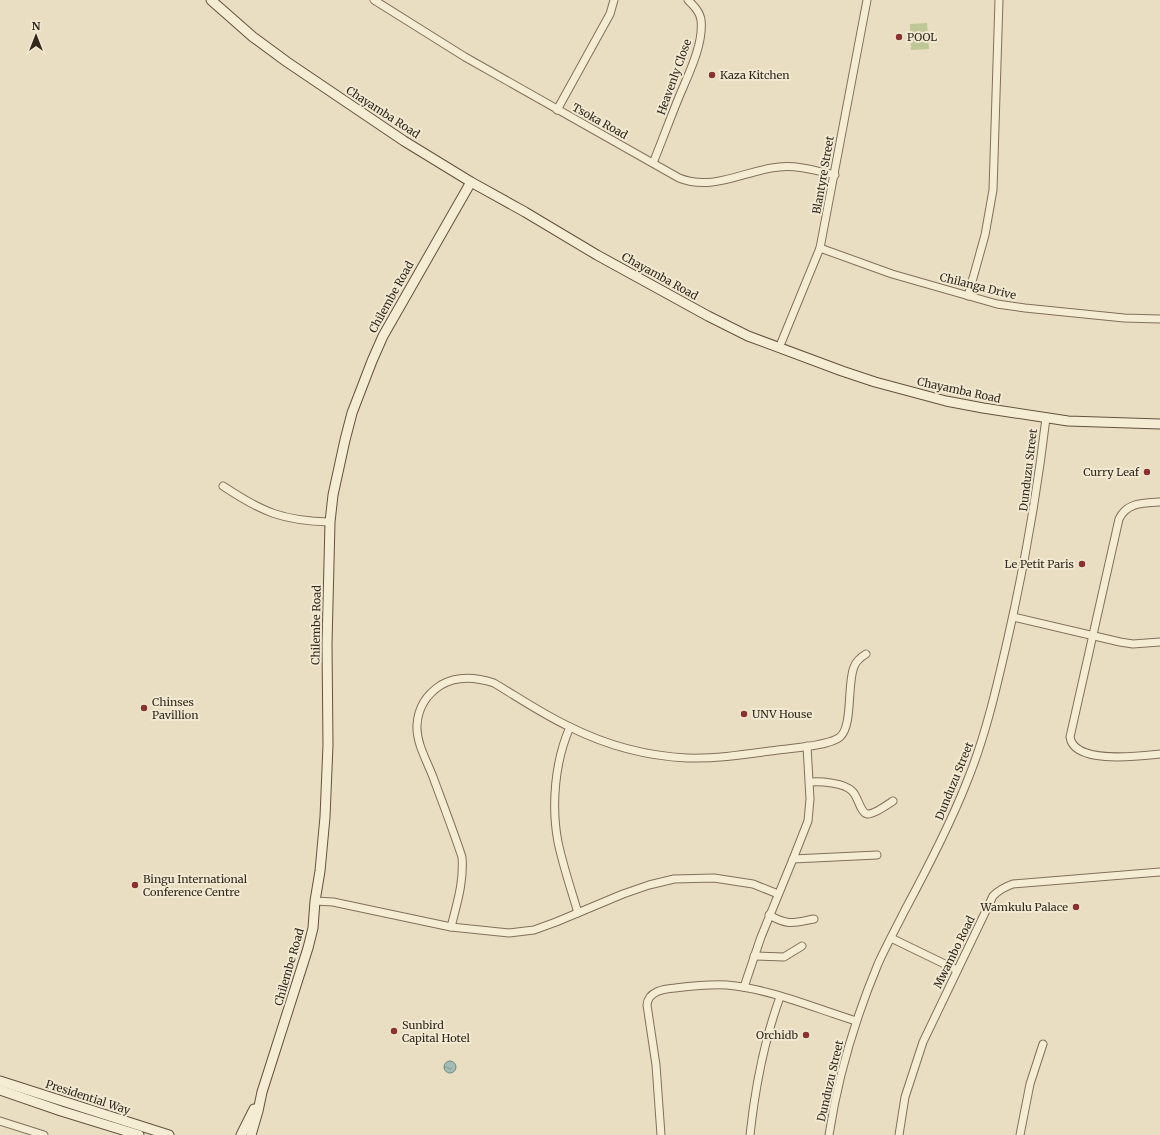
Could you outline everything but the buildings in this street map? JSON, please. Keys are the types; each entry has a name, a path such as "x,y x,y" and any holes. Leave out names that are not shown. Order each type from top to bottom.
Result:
{"main road":[{"name":"Chayamba Road","path":"211,0 254,37 324,88 404,141 470,182 525,212 597,255 708,316 748,336 842,371 910,392 983,408 1068,421 1160,424"},
{"name":"Chilembe Road","path":"262,1092 305,958 313,928 325,817 328,745 327,644 330,522 333,495 345,440 372,360 397,310 470,182"},
{"name":"Presidential Way","path":"0,1081 169,1135"},
{"name":"Presidential Way","path":"0,1090 139,1135"},
{"path":"240,1135 262,1092"},
{"path":"250,1135 258,1111 262,1092"}],"street":[{"name":"Tsoka Road","path":"374,0 444,45 679,178 696,183 716,182 780,167 802,168 835,175"},
{"path":"557,110 610,14 614,0"},
{"name":"Heavenly Close","path":"653,163 694,59 700,35 700,16 688,0"},
{"name":"Blantyre Street","path":"779,348 820,248 867,0"},
{"path":"968,296 985,235 993,190 999,0"},
{"name":"Chilanga Drive","path":"820,248 892,274 983,301 1025,308 1124,318 1160,319"},
{"name":"Dunduzu Street","path":"829,1135 834,1105 856,1021 879,962 943,837 967,782 992,705 1013,618 1032,525 1046,418"},
{"path":"222,486 259,508 276,515 330,522"},
{"path":"1160,502 1133,505 1124,510 1117,524 1070,737 1071,742 1078,749 1100,756 1112,758 1160,754"},
{"path":"1013,618 1133,644 1160,642"},
{"path":"451,927 462,883 462,857 418,735 418,718 422,706 428,696 438,687 446,682 460,678 475,678 494,683 570,728 617,746 639,752 687,758 739,755 807,746 835,740 841,736 844,732 854,666 856,662 866,654"},
{"path":"570,728 563,743 558,765 555,809 558,840 578,913"},
{"path":"744,988 769,915 794,860 808,821 810,782 807,746"},
{"path":"810,782 822,782 849,788 854,792 864,812 868,814 873,813 892,801"},
{"path":"794,860 877,855"},
{"name":"Mwambo Road","path":"899,1135 905,1097 923,1042 956,970 993,896 1002,888 1013,884 1160,872"},
{"path":"315,901 333,902 451,927 497,933 522,932 540,928 623,894 649,885 674,879 714,878 753,884 778,894"},
{"path":"769,915 786,923 814,919"},
{"path":"891,938 956,970"},
{"path":"754,956 784,957 802,946"},
{"path":"661,1135 656,1066 647,1005 651,995 659,991 693,986 725,985 780,997 856,1021"},
{"path":"750,1135 761,1059 780,997"},
{"path":"1020,1135 1030,1084 1043,1044"},
{"path":"0,1121 44,1135"}],"green space":[{"path":"927,23 929,49 911,50 910,24"}],"water":[{"path":"452,1061 455,1062 455,1072 448,1073 445,1072 444,1065 445,1062"}],"place":[{"name":"POOL","path":"899,37"},
{"name":"Kaza Kitchen","path":"712,75"},
{"name":"Curry Leaf","path":"1147,472"},
{"name":"Le Petit Paris","path":"1082,564"},
{"name":"Chinses Pavillion","path":"144,708"},
{"name":"UNV House","path":"744,714"},
{"name":"Bingu International Conference Centre","path":"135,885"},
{"name":"Wamkulu Palace","path":"1076,907"},
{"name":"Sunbird Capital Hotel","path":"394,1031"},
{"name":"Orchidb","path":"806,1035"}]}
